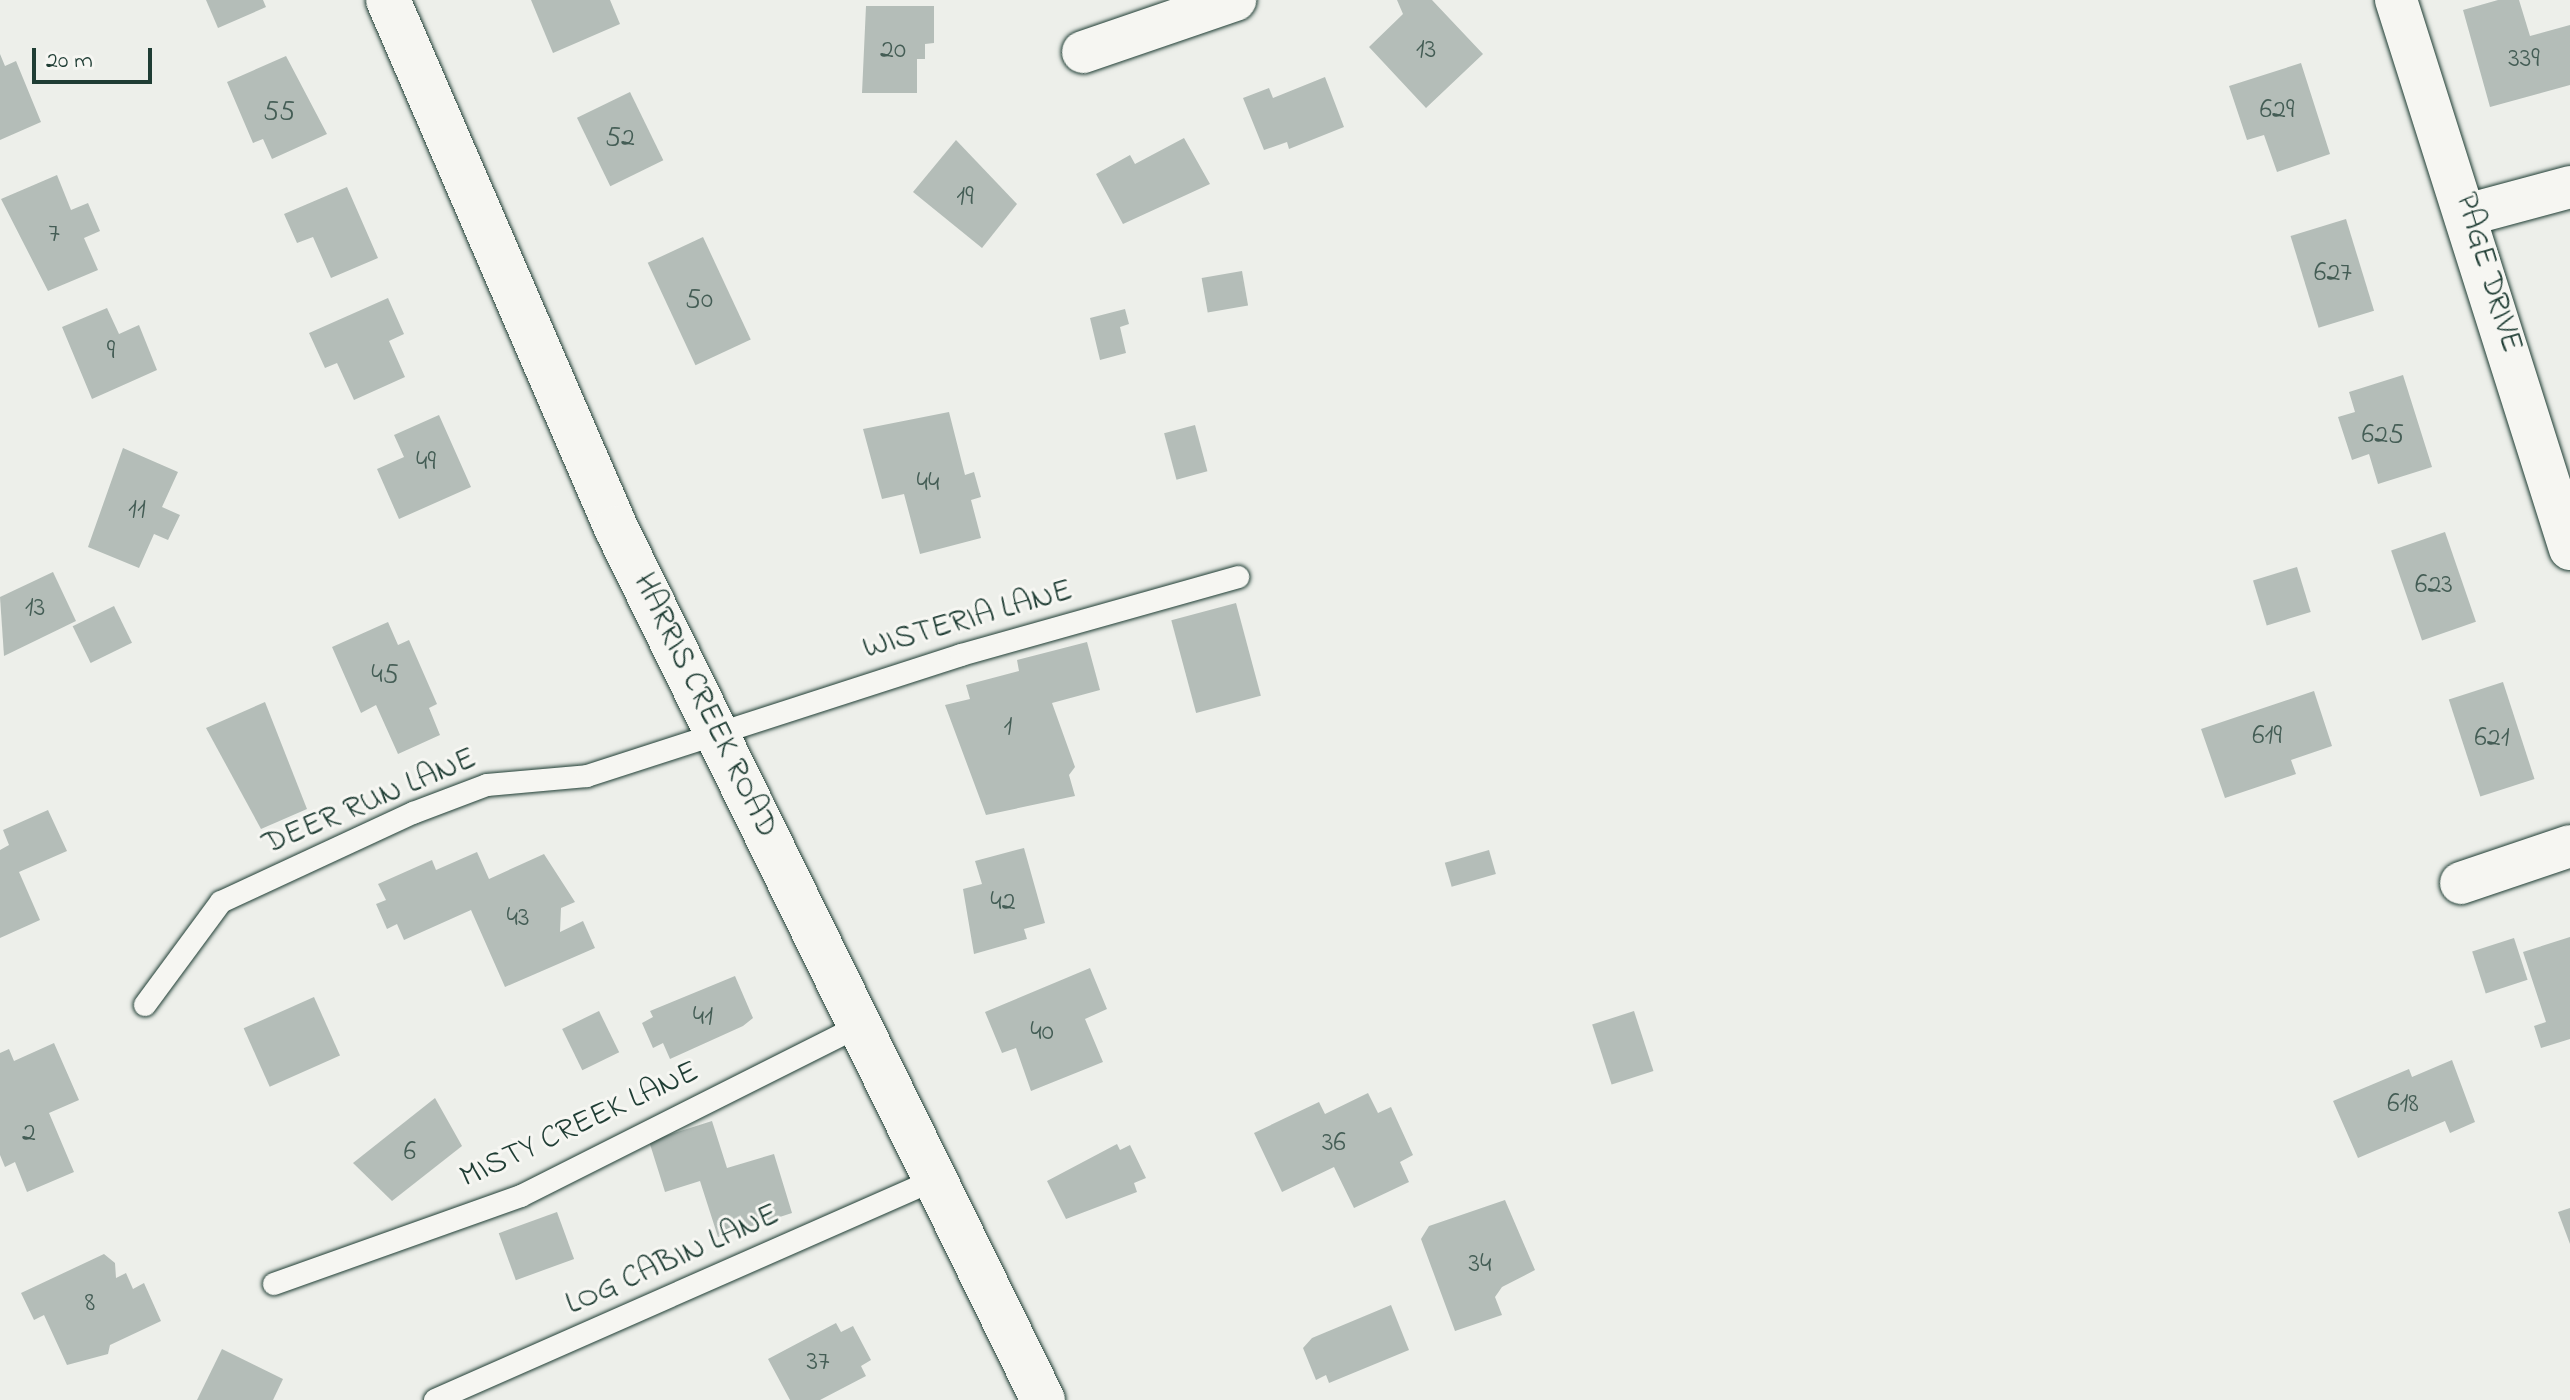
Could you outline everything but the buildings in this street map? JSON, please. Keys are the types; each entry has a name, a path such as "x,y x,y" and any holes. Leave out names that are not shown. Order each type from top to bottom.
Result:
{"street":[{"name":"HARRIS CREEK ROAD","path":"388,0 616,528 1043,1400"},
{"path":"1083,52 1235,0"},
{"name":"PAGE DRIVE","path":"2396,0 2470,214 2570,549"},
{"path":"2470,214 2570,187"},
{"path":"2461,883 2570,846"}],"lane":[{"name":"WISTERIA LANE","path":"716,731 1238,577"},
{"name":"DEER RUN LANE","path":"145,1005 221,902 487,785 587,776 716,731"},
{"name":"MISTY CREEK LANE","path":"274,1284 521,1196 861,1025"},
{"name":"LOG CABIN LANE","path":"435,1400 936,1179"}]}
